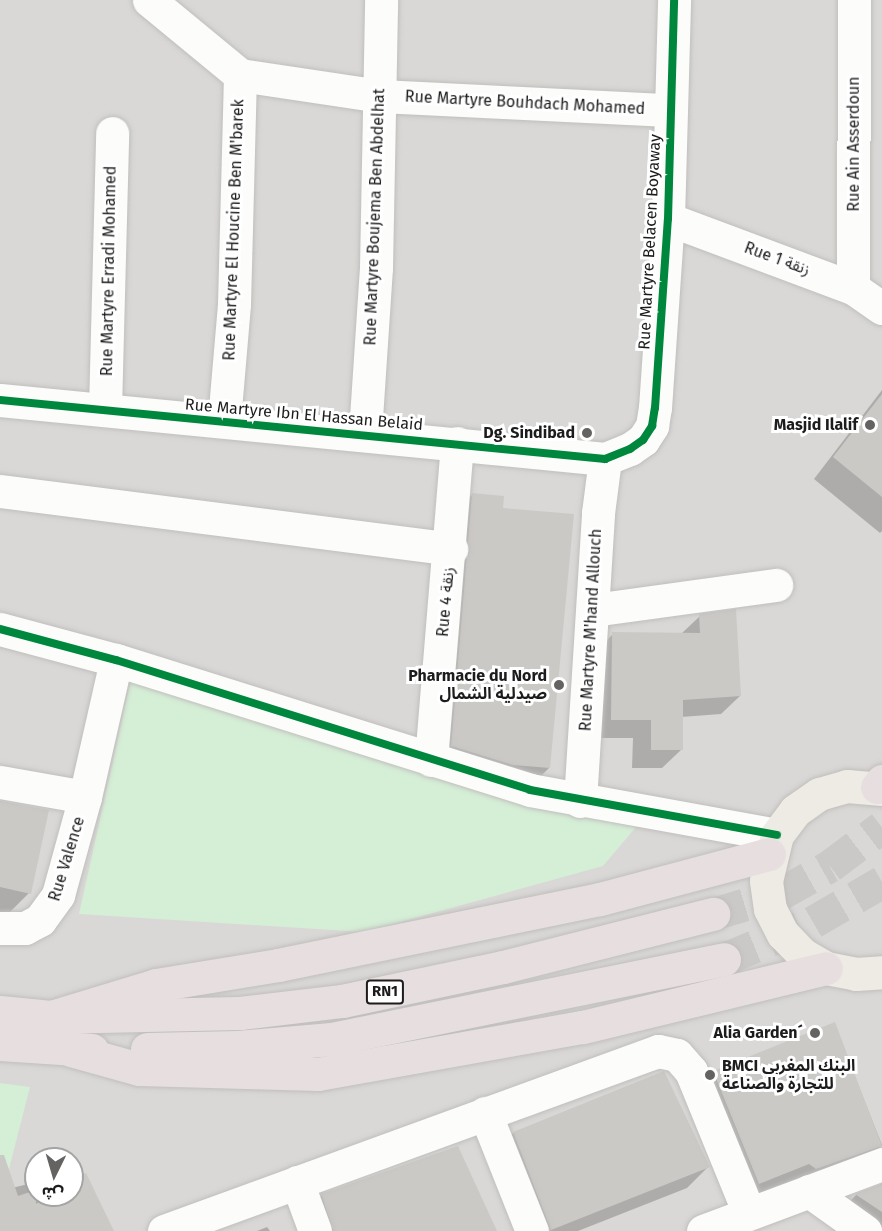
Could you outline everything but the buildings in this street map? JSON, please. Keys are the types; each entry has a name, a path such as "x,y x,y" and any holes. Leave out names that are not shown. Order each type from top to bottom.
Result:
{"highway":[{"path":"51,1017 156,985 278,965 591,901 773,844"},
{"name":"RN1","path":"0,1012 51,1017 240,1013 342,1001 503,967 713,914"},
{"name":"RN1","path":"0,1044 71,1050 238,1047 332,1038 724,959"},
{"path":"71,1050 139,1069 318,1074 861,975"}],"main road":[{"path":"861,975 801,954 783,934 770,909 766,881 773,844 795,811 819,794 847,786 880,786"}],"street":[{"path":"148,0 240,75"},
{"name":"Rue Martyre Boujema Ben Abdelhat","path":"365,433 376,268 381,0"},
{"name":"Rue Martyre Belacen Boyaway","path":"605,459 643,440 652,426 668,219 669,110 674,0"},
{"name":"Rue Ain Asserdoun","path":"853,288 854,0"},
{"name":"Rue Martyre Bouhdach Mohamed","path":"240,75 380,96 669,110"},
{"name":"Rue Martyre El Houcine Ben M'barek","path":"224,422 234,304 240,75"},
{"name":"Rue Martyre Erradi Mohamed","path":"105,409 112,133"},
{"name":"Rue 1 زنقة","path":"668,219 853,288 882,308"},
{"name":"Rue Martyre Ibn El Hassan Belaid","path":"0,400 365,433 605,459"},
{"name":"Rue 4 زنقة","path":"431,760 457,443"},
{"name":"Rue Martyre M'hand Allouch","path":"580,801 598,513 605,459"},
{"path":"0,491 450,549"},
{"path":"593,610 776,585"},
{"path":"0,628 116,660 431,760 580,801 672,813 773,844"},
{"name":"Rue Valence","path":"5,929 25,928 51,908 86,797 116,660"},
{"name":"Rue Valence","path":"0,782 86,797"},
{"path":"164,1231 649,1053 677,1056 691,1071 749,1214"},
{"path":"485,1113 532,1231"},
{"path":"703,1231 882,1164"},
{"path":"297,1182 315,1231"},
{"path":"810,1191 866,1231"}],"shaded area":[{"path":"0,0 882,0 882,1231 0,1231"}],"green space":[{"path":"133,671 642,820 603,866 364,932 79,914"},
{"path":"0,1083 30,1087 0,1204"}],"tunnel":[{"path":"713,914 780,894 830,866 882,827"},
{"path":"724,959 813,922 882,882"}],"cycle path":[{"path":"0,400 605,459 630,449 643,440 652,426 655,408 668,219 674,0"},
{"path":"0,629 116,660 530,790 777,835"}],"place":[{"name":"Masjid Ilalif","path":"870,425"},
{"name":"Dg. Sindibad","path":"587,433"},
{"name":"Pharmacie du Nord صيدلية الشمال","path":"559,685"},
{"name":"Alia Garden´","path":"815,1033"},
{"name":"BMCI البنك المغربي للتجارة والصناعة","path":"710,1075"}]}
